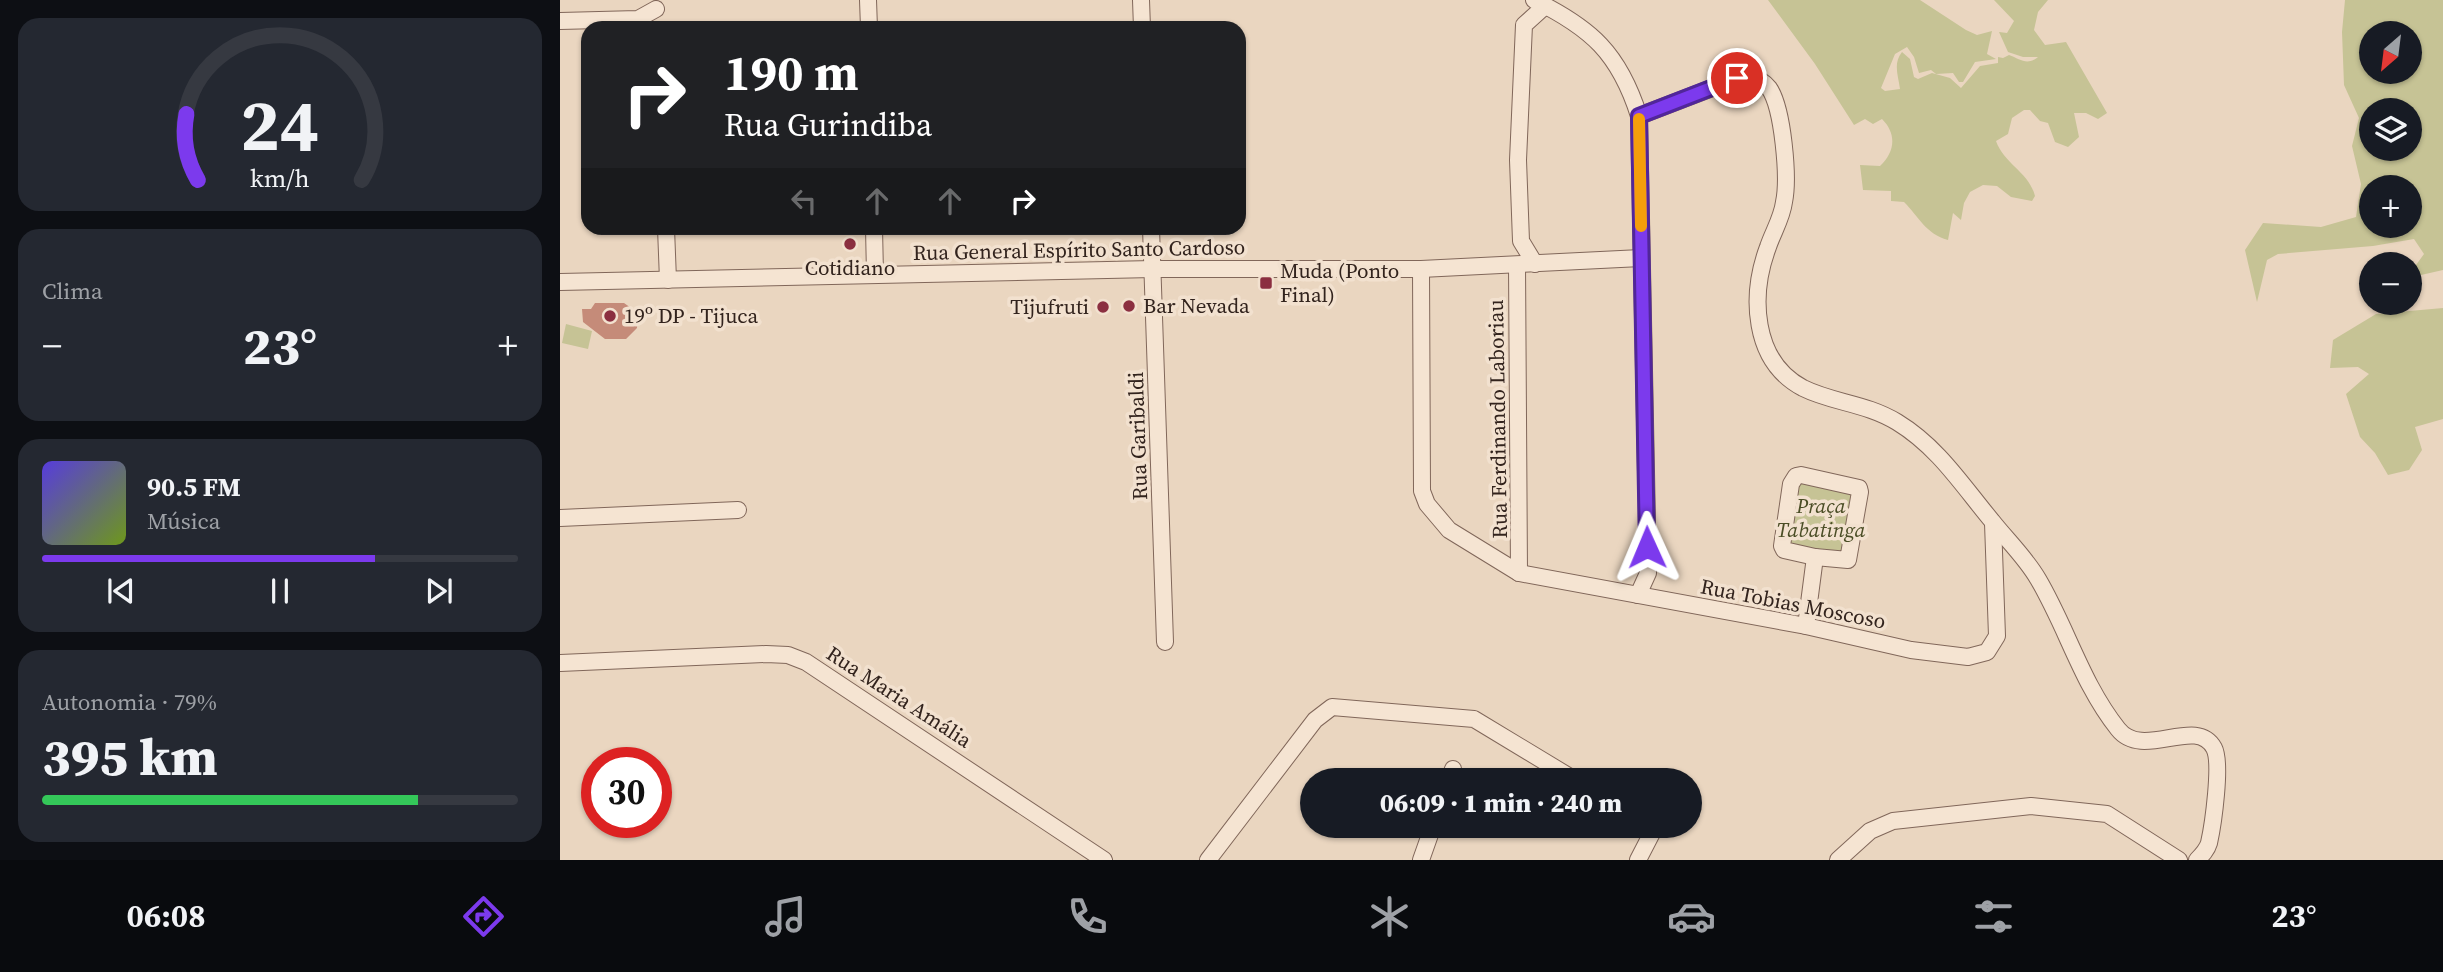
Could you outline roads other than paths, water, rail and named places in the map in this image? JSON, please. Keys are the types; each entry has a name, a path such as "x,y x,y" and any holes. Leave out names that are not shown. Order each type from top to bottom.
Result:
{"street":[{"path":"868,0 869,21"},
{"path":"1140,0 1142,21"},
{"path":"1535,264 1521,241 1518,160 1524,25 1540,3 1584,27 1611,57 1632,92 1639,116 1648,573 1638,595"},
{"path":"560,21 638,19 656,4"},
{"path":"1639,116 1746,75 1762,81 1769,89 1780,126 1786,190 1784,205 1758,284 1758,325 1774,362 1801,387 1864,405 1926,442 1951,469 2038,578 2090,686 2120,733 2139,742 2198,736 2206,739 2216,750 2218,761 2209,843 2197,860"},
{"path":"666,235 668,279"},
{"path":"874,235 875,274"},
{"name":"Rua Garibaldi","path":"1152,235 1165,642"},
{"name":"Rua General Espírito Santo Cardoso","path":"560,282 1153,269 1420,269 1641,258"},
{"name":"Rua Ferdinando Laboriau","path":"1517,265 1519,573"},
{"name":"Rua Tobias Moscoso","path":"1420,269 1422,491 1432,510 1449,530 1519,573 1806,626 1911,650 1968,657 1987,652 1997,636 1993,523"},
{"path":"1796,476 1855,486 1860,492 1848,560 1815,557 1787,553 1782,546 1791,484 1796,476"},
{"path":"560,518 738,510"},
{"path":"1806,626 1815,557"},
{"name":"Rua Maria Amália","path":"560,663 788,655 807,662 1104,860"},
{"path":"1208,860 1315,720 1332,707 1474,719 1555,768"},
{"path":"1838,860 1870,831 1893,821 2031,806 2107,814 2179,860"},
{"path":"1421,860 1429,838"},
{"path":"1638,860 1647,838"}],"place":[{"name":"Cotidiano","path":"850,244"},
{"name":"Muda (Ponto Final)","path":"1266,283"},
{"name":"Bar Nevada","path":"1129,306"},
{"name":"Tijufruti","path":"1103,307"},
{"name":"19º DP - Tijuca","path":"610,316"}],"park label":[{"name":"Praça Tabatinga","path":"1821,518"}]}
